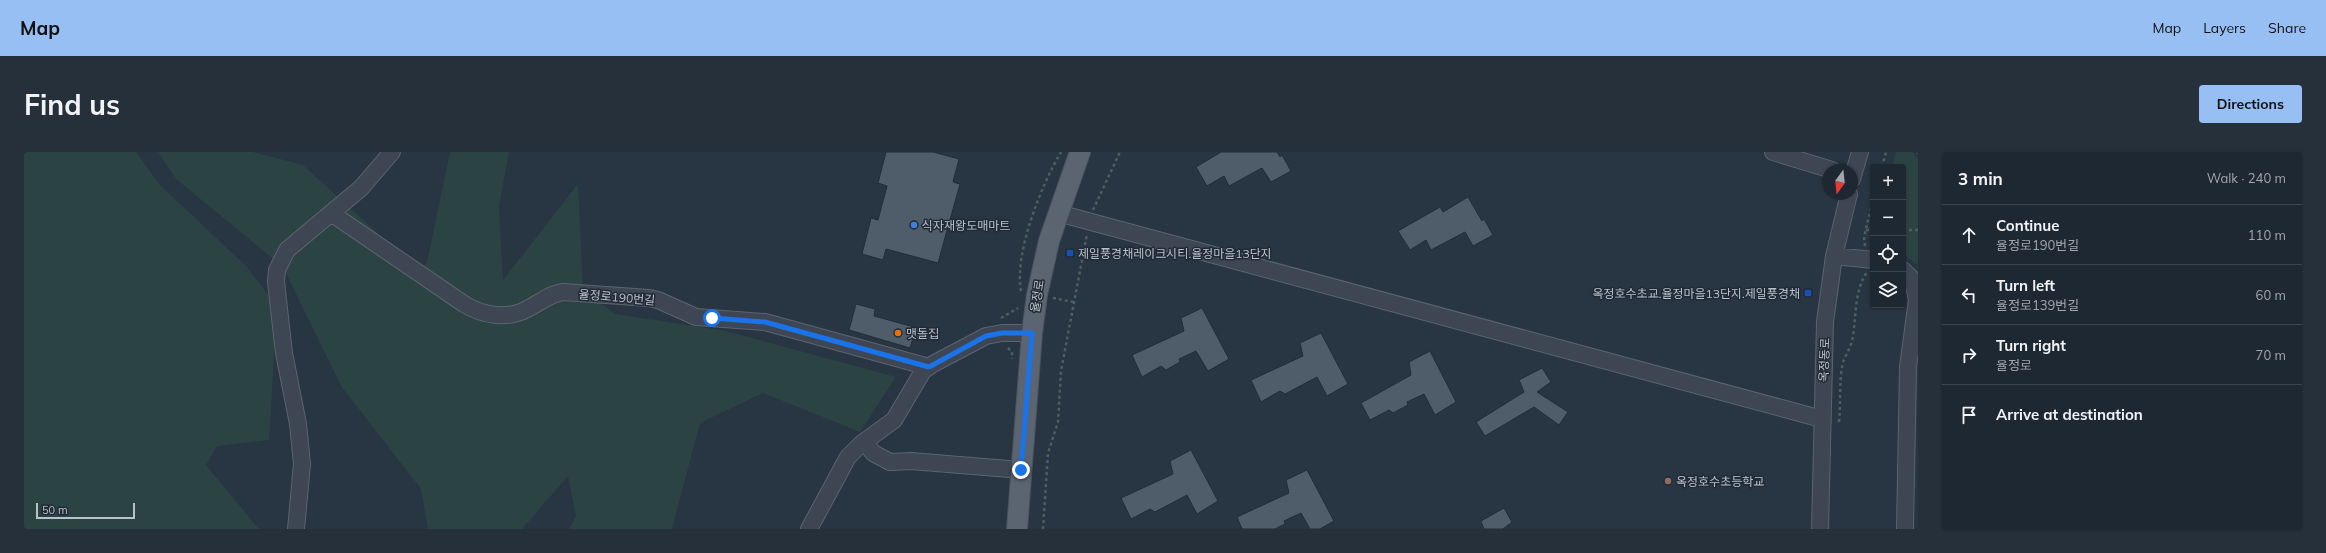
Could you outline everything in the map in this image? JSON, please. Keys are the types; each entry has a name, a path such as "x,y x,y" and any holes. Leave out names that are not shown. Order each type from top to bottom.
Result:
{"main road":[{"name":"율정로","path":"1017,529 1032,333 1043,264 1058,212 1080,152"}],"street":[{"path":"296,529 302,464 298,424 284,353 276,282 277,270 287,250 361,188 392,152"},
{"path":"1773,152 1822,167"},
{"path":"1856,164 1860,152"},
{"name":"옥정동로","path":"1820,529 1825,322 1834,256 1848,200"},
{"path":"1058,212 1822,419"},
{"name":"율정로190번길","path":"332,213 464,304 488,315 516,313 528,309 554,294 562,292 649,298 658,300 696,317 765,322 929,367"},
{"path":"1834,256 1870,254"},
{"path":"1905,272 1913,280 1917,300 1908,367 1905,529"},
{"path":"809,529 838,472 848,457 894,420 918,379 929,367 986,336 1002,333 1032,333"},
{"path":"865,442 873,453 890,462 911,461 1021,470"}],"path":[{"path":"1021,292 1018,281 1027,240 1046,179 1061,152"},
{"path":"1043,529 1048,453 1058,422 1062,371 1070,319 1090,221 1120,152"},
{"path":"1883,164 1886,152"},
{"path":"1870,213 1866,230 1865,245 1870,254"},
{"path":"1906,230 1918,230"},
{"path":"1840,422 1842,396 1839,389 1842,365 1852,342 1859,285 1866,272 1870,272"},
{"path":"1001,318 1018,309 1019,304"}],"green space":[{"path":"24,152 136,152 160,185 246,266 277,306 269,440 217,446 206,465 259,529 24,529"},
{"path":"158,152 253,152 303,165 420,272 427,262 450,152 509,152 499,207 503,280 578,184 583,288 615,314 726,331 896,377 860,432 763,393 700,423 672,529 569,529 576,516 568,476 522,529 428,529 421,489 341,386 283,267 176,179"},
{"path":"1896,152 1913,152 1918,160 1918,265 1906,256 1906,164 1893,164"}],"building":[{"path":"886,152 933,152 959,159 953,182 960,184 938,263 886,249 883,260 862,254 871,218 878,220 887,186 878,183"},
{"path":"1221,152 1277,152 1280,157 1282,155 1291,171 1271,182 1262,168 1229,186 1224,176 1207,186 1196,167"},
{"path":"1468,197 1482,221 1484,219 1493,235 1473,246 1465,232 1431,250 1426,240 1410,250 1398,231 1440,207 1443,212"},
{"path":"856,304 875,309 874,316 925,330 922,340 913,338 910,348 849,330"},
{"path":"1202,308 1229,359 1208,371 1196,351 1179,359 1180,362 1166,370 1161,366 1142,377 1132,355 1184,331 1181,318"},
{"path":"1321,333 1348,384 1327,396 1317,377 1285,394 1280,391 1261,402 1251,380 1303,356 1300,343"},
{"path":"1430,351 1456,402 1435,415 1424,394 1407,402 1408,405 1393,413 1389,410 1370,420 1361,403 1411,375 1409,362"},
{"path":"1542,368 1551,382 1537,392 1568,412 1559,425 1534,407 1485,436 1476,422 1524,392 1519,380"},
{"path":"1191,450 1218,501 1197,514 1187,495 1155,512 1150,509 1131,519 1121,498 1173,474 1170,461"},
{"path":"1307,470 1334,521 1320,529 1310,529 1301,513 1284,521 1285,524 1275,529 1242,529 1237,517 1289,493 1286,480"},
{"path":"1504,508 1512,522 1503,529 1484,529 1481,521"}],"place":[{"name":"식자재왕도매마트","path":"914,225"},
{"name":"제일풍경채레이크시티.율정마을13단지","path":"1070,253"},
{"name":"옥정호수초교.율정마을13단지.제일풍경채","path":"1808,293"},
{"name":"맷돌집","path":"898,333"},
{"name":"옥정호수초등학교","path":"1668,481"}],"route":[{"path":"712,318 765,322 929,367 986,336 1002,333 1032,333 1029,390 1021,470"}]}
